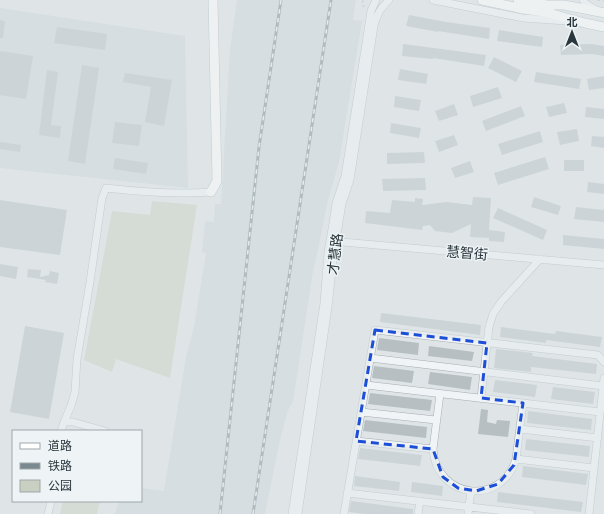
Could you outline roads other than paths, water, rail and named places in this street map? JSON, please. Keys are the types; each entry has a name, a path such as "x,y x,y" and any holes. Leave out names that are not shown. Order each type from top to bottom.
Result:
{"main road":[{"path":"206,0 208,24 211,192"},
{"path":"211,192 217,181 213,0"},
{"path":"482,0 545,12 604,27"},
{"path":"518,0 547,5 564,5 603,12"}],"street":[{"name":"才慧路","path":"298,514 328,307 334,252 333,239 350,180 374,26 377,14 389,0"},
{"path":"432,0 523,18 585,23"},
{"path":"551,0 564,5"},
{"path":"583,0 585,3 603,12"},
{"name":"才慧路","path":"292,514 324,303 333,239 336,203 345,176 371,11 375,1"},
{"path":"61,430 75,392 77,359 102,198 106,188 176,194 211,192"},
{"name":"慧智街","path":"333,239 604,265"},
{"name":"慧智街","path":"333,239 604,261"},
{"path":"480,398 490,321 496,309 540,259"},
{"path":"344,514 375,330 598,355 604,362"},
{"path":"370,358 484,372 604,382 589,514"},
{"path":"366,385 600,412"},
{"path":"440,394 433,456 443,477 458,488 471,491 491,488 505,479 511,472 516,459 523,403"},
{"path":"361,412 436,420"},
{"path":"64,422 73,422 101,430"},
{"path":"520,429 598,438"},
{"path":"356,441 433,449"},
{"path":"516,459 594,468"},
{"path":"469,510 471,491"},
{"path":"347,493 420,501 469,510 531,514"},
{"path":"418,514 420,501"},
{"path":"48,514 51,502"}],"railway":[{"path":"220,514 259,147 281,0"},
{"path":"253,514 331,0"}]}
